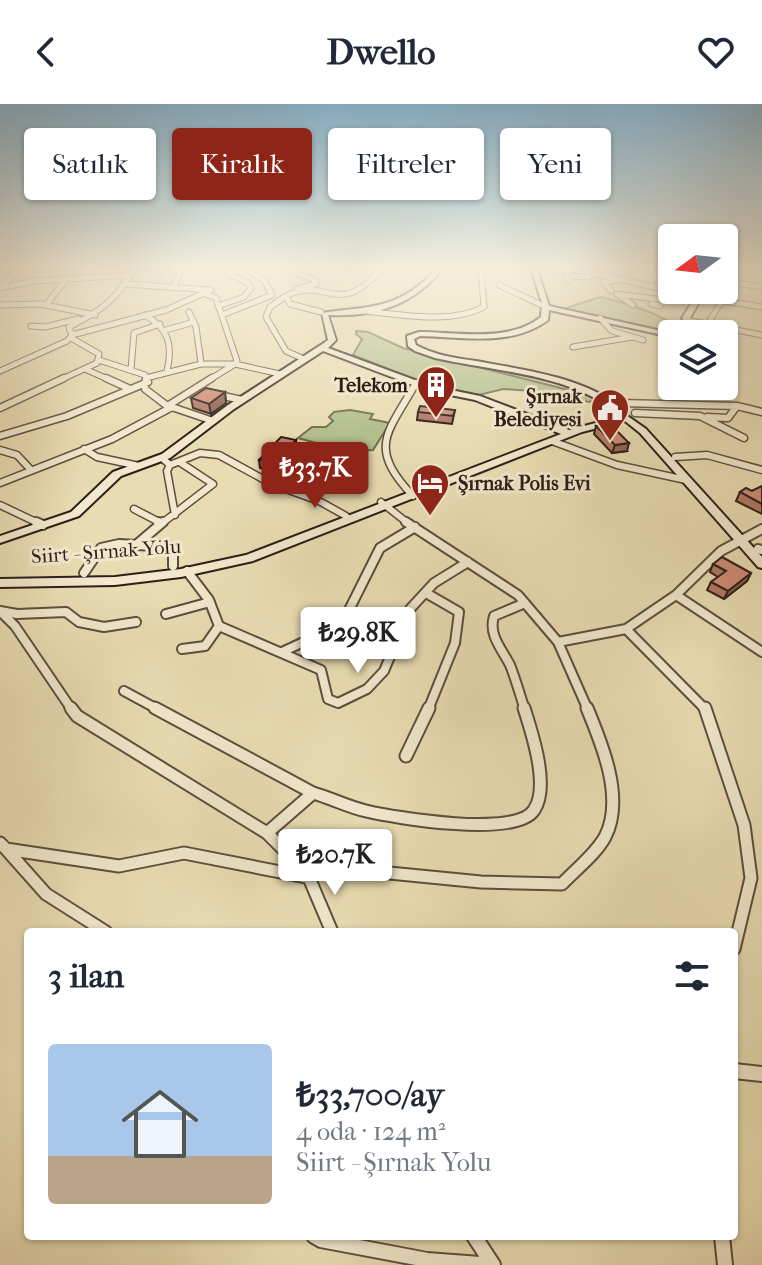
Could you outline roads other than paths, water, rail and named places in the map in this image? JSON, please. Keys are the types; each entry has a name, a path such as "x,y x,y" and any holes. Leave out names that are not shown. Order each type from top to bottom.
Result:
{"street":[{"path":"31,326 61,323"},
{"path":"71,337 69,327 76,323"},
{"path":"0,371 71,337 117,323"},
{"path":"166,330 190,323"},
{"path":"194,323 201,363"},
{"path":"224,323 236,354 235,364"},
{"path":"270,323 286,351 304,359"},
{"path":"166,462 213,421 332,340 327,323"},
{"path":"541,323 520,332 431,334 417,337 416,341 430,351 561,380 627,413 675,457 744,538 762,564"},
{"path":"605,323 612,331 643,340"},
{"path":"622,323 658,332"},
{"path":"131,369 134,333 160,324 170,338 167,371"},
{"path":"738,330 762,335"},
{"path":"71,337 95,349 99,360"},
{"path":"573,347 632,337"},
{"path":"322,348 416,383 477,398 536,423 567,432"},
{"path":"99,360 131,369 147,380"},
{"path":"0,408 87,370 99,360"},
{"path":"0,436 67,416 167,371 201,363 235,364 280,374"},
{"path":"0,483 142,426 235,364"},
{"path":"87,370 130,389"},
{"path":"147,380 147,393 170,406 213,421"},
{"path":"411,494 382,454 384,441 416,383"},
{"path":"194,389 242,400"},
{"path":"627,413 737,406 762,412"},
{"path":"627,413 728,418 737,406"},
{"path":"627,413 686,480 761,551"},
{"name":"Siirt - Şırnak Yolu","path":"411,494 567,432 627,413"},
{"path":"700,416 744,438"},
{"name":"Siirt - Şırnak Yolu","path":"0,575 173,566 270,546 552,441 567,432"},
{"path":"552,441 617,465 686,480"},
{"path":"84,449 97,457 139,466"},
{"path":"0,450 17,455 31,470"},
{"path":"181,463 199,453 213,453 243,465 270,483 328,502 346,516"},
{"path":"675,457 707,455 760,465"},
{"path":"166,462 175,515"},
{"path":"0,540 75,514 117,474 139,466 181,463 213,484 136,545"},
{"path":"3,846 119,866 184,853 307,871 562,884 607,835 611,789 601,746 558,642 518,595 383,504"},
{"name":"Siirt - Şırnak Yolu","path":"0,583 115,581 187,571 249,558 383,504"},
{"path":"0,505 43,525"},
{"path":"134,509 161,523"},
{"path":"282,652 342,624 380,548 415,527"},
{"path":"558,642 626,629 676,595 721,551 762,529"},
{"path":"84,573 101,548 120,543 150,548 173,547 173,566"},
{"path":"187,571 210,602 219,626 321,670 328,699 338,703 367,689 384,671 410,609 434,583 468,562"},
{"path":"406,756 455,646 461,622 459,612 426,593"},
{"path":"676,595 762,652"},
{"path":"166,614 210,602"},
{"path":"124,691 313,793 364,811 456,822 520,822 532,815 538,805 538,763 526,711 491,628 494,616 525,603"},
{"path":"0,611 17,614 66,612 79,622 104,627 136,622"},
{"path":"0,611 15,626 36,662 77,716 267,833 307,871 330,928"},
{"path":"182,649 205,646 219,626"},
{"path":"626,629 705,707 744,825 751,878 738,932"},
{"path":"267,833 313,793"},
{"path":"3,846 46,894 100,928"},
{"path":"738,1071 762,1074"},
{"path":"321,1240 427,1260 493,1265 476,1240"},
{"path":"722,1240 725,1265"}],"place":[{"name":"Telekom","path":"436,419"},
{"name":"Şırnak Belediyesi","path":"610,442"},
{"name":"Şırnak Polis Evi","path":"430,517"}]}
